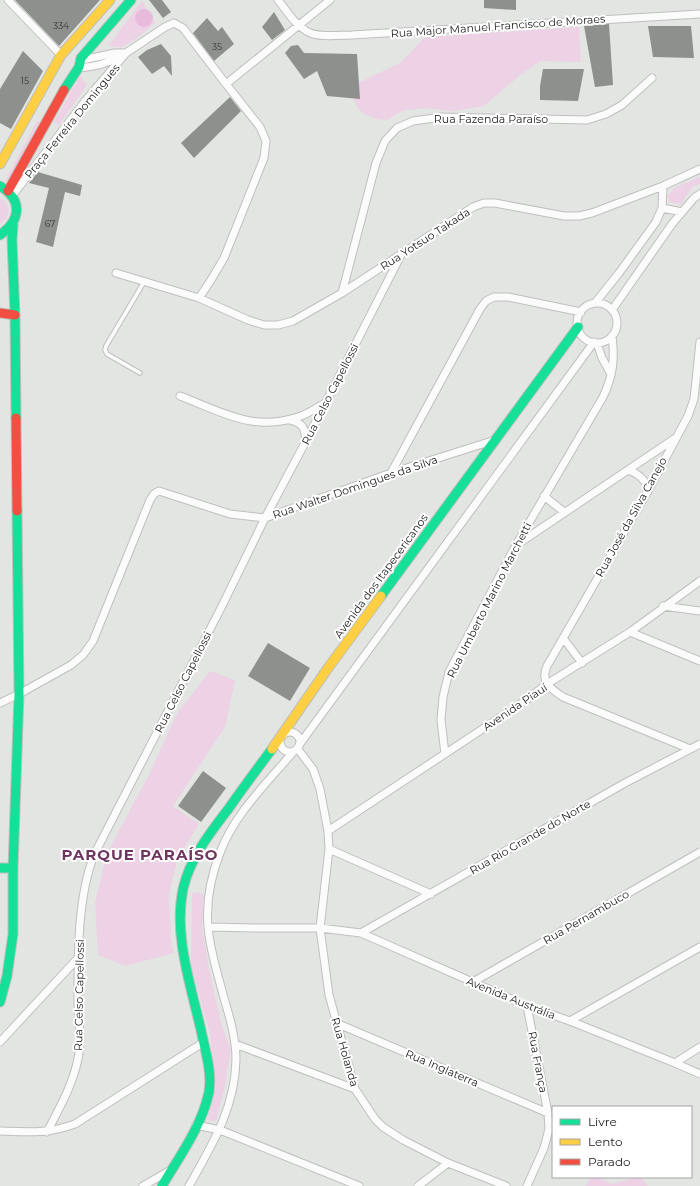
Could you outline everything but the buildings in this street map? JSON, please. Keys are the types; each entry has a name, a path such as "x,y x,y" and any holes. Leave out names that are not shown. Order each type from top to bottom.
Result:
{"main road":[{"path":"0,164 63,61 110,0"},
{"path":"63,61 71,72 131,0"},
{"path":"0,1002 7,976 13,934 13,868 19,694 15,314 12,240 13,225 17,210 15,202 7,191 31,152 79,64 80,54 74,50 63,61"},
{"path":"0,235 13,225"},
{"path":"0,313 15,314"},
{"name":"Avenida dos Itapecericanos","path":"162,1186 196,1125 209,1090 210,1077 204,1042 186,970 181,916 183,890 190,868 205,840 282,736 332,662 578,327"},
{"path":"0,868 13,868"}],"street":[{"path":"8,0 63,61"},
{"path":"278,0 298,25"},
{"path":"199,298 224,258 264,158 266,141 260,127 226,84 330,0"},
{"name":"Rua Major Manuel Francisco de Moraes","path":"298,25 309,33 352,35 700,14"},
{"name":"Praça Ferreira Domingues","path":"7,191 126,53 160,30 174,23 183,28 226,84"},
{"path":"79,64 92,67 106,63 126,53"},
{"name":"Rua Fazenda Paraíso","path":"342,293 376,163 385,141 397,128 413,121 442,117 586,120 606,114 622,105 652,78"},
{"path":"595,303 607,306 612,310 617,320 617,326 612,336 608,340 596,342 584,337 578,327 581,312 595,303 656,222 662,208 663,186 700,169"},
{"name":"Rua Yotsuo Takada","path":"116,273 199,298 248,320 264,325 278,325 293,321 342,293 473,207 484,203 495,203 564,216 579,216 592,213 663,186"},
{"path":"612,310 682,212 694,198 700,194"},
{"path":"662,208 682,212"},
{"name":"Rua Celso Capellossi","path":"47,1132 75,1073 79,1052 78,958 84,890 89,867 222,606 265,518 306,441 400,255"},
{"path":"391,473 480,309 486,301 494,297 508,297 581,312"},
{"name":"Rua Umberto Marino Marchetti","path":"445,754 440,720 443,697 449,672 516,545 603,397 609,384 614,363 612,336"},
{"path":"596,342 602,358 611,374"},
{"path":"190,1186 220,1130 234,1084 236,1060 235,1044 211,948 208,927 211,884 220,852 235,823 297,748 596,342"},
{"name":"Rua José da Silva Canejo","path":"547,684 544,674 547,666 649,489 688,416 694,399 700,342"},
{"path":"180,396 241,420 256,423 271,423 290,420 301,416 325,403"},
{"path":"290,420 296,421 302,426 305,430 306,441"},
{"path":"516,545 675,438"},
{"name":"Rua Walter Domingues da Silva","path":"0,703 71,665 83,656 93,641 150,500 154,494 160,491 230,514 265,518 391,473 495,440"},
{"path":"628,470 640,476 645,481 649,489"},
{"path":"544,496 564,512"},
{"name":"Avenida Piauí","path":"328,831 445,754 547,684 630,632 663,606 700,581"},
{"path":"663,606 700,611"},
{"path":"630,632 700,661"},
{"path":"563,638 582,663"},
{"path":"547,684 562,697 690,749"},
{"path":"287,732 293,733 299,739 297,748 287,752 282,748 280,742 282,736 287,732"},
{"name":"Rua Rio Grande do Norte","path":"361,933 625,783 700,744"},
{"name":"Rua Holanda","path":"297,748 313,769 320,789 328,831 329,849 320,928 329,995 355,1089 375,1119 383,1127 403,1140 448,1163 506,1186"},
{"path":"329,849 431,894"},
{"name":"Rua Pernambuco","path":"472,982 700,852"},
{"name":"Avenida Austrália","path":"208,927 320,928 361,933 527,1006 570,1021 700,1074"},
{"path":"570,1021 700,947"},
{"path":"0,1042 78,958"},
{"name":"Rua França","path":"527,1006 548,1113 549,1129 544,1148 527,1186"},
{"name":"Rua Inglaterra","path":"336,1023 548,1113"},
{"path":"0,1131 47,1132 75,1124 204,1042"},
{"path":"235,1044 355,1089"},
{"path":"675,1063 700,1047"},
{"path":"196,1125 220,1130 359,1186"},
{"path":"418,1186 448,1163"},
{"path":"143,1186 171,1170"}],"lane":[{"path":"140,373 107,354 105,350 144,281"}],"shaded area":[{"path":"142,1 155,23 134,40 122,47 108,46"},
{"path":"144,9 150,12 153,18 150,24 144,27 138,24 135,18 138,12"},
{"path":"579,27 581,62 540,61 519,76 484,106 453,111 424,108 402,111 387,120 373,118 364,114 357,107 354,100 352,86 400,63 425,37"},
{"path":"80,76 87,85 59,125 54,122"},
{"path":"37,121 41,123 8,183 5,181"},
{"path":"700,177 700,184 693,186 681,204 672,203 669,201 668,195 676,187"},
{"path":"0,198 5,201 9,210 6,219 0,224"},
{"path":"210,671 235,680 225,727 173,806 199,824 177,860 169,895 171,940 174,953 125,966 98,955 95,903 107,853 150,773 176,715"},
{"path":"198,892 204,896 202,926 209,969 222,1027 231,1049 224,1090 216,1121 207,1120 216,1086 210,1034 191,965 192,894"},
{"path":"591,1178 599,1178 611,1184 634,1178 641,1178 648,1186 585,1186"}],"traffic: fast":[{"path":"64,90 79,67 81,58 131,0"},
{"path":"0,186 13,197 16,204 15,217 12,223 0,235"},
{"path":"13,225 12,240 15,315 16,418"},
{"path":"381,596 578,327"},
{"path":"0,1002 7,976 13,934 13,868 19,694 17,511"},
{"path":"162,1186 196,1129 206,1105 210,1085 207,1056 189,981 182,944 180,925 183,889 190,867 202,846 272,749"},
{"path":"0,868 13,868"}],"traffic: slow":[{"path":"0,164 61,55 110,0"},
{"path":"272,749 328,668 381,596"}],"traffic: jam":[{"path":"8,191 64,90"},
{"path":"0,313 15,315"},
{"path":"16,418 17,511"}],"district":[{"name":"PARQUE PARAÍSO","path":"140,854"}]}
